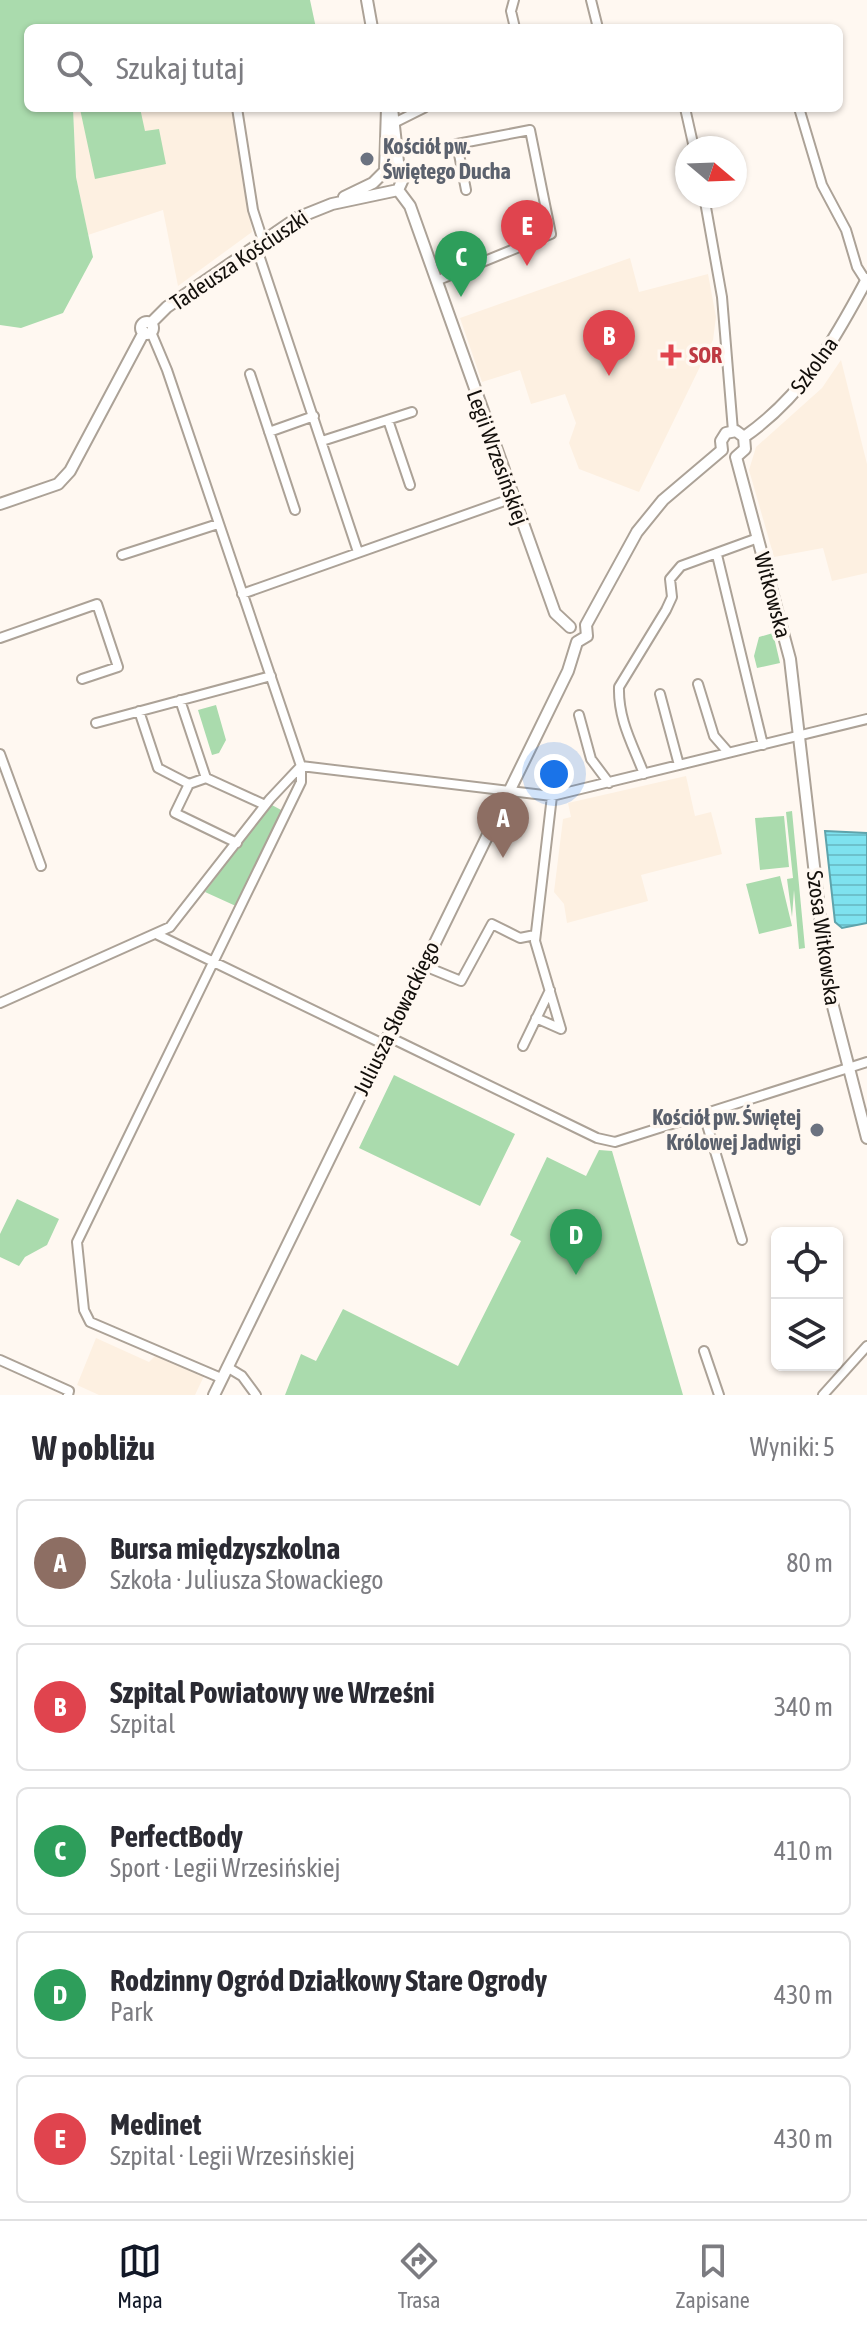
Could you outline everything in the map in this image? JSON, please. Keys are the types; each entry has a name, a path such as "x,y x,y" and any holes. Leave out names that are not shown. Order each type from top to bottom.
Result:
{"street":[{"path":"367,0 371,24"},
{"path":"514,0 511,11 514,24"},
{"path":"591,0 597,24"},
{"path":"238,112 260,243 358,552"},
{"path":"390,112 382,174 399,171"},
{"path":"392,112 396,122 399,171 403,182 393,191"},
{"path":"396,122 416,112"},
{"path":"686,112 691,136"},
{"path":"800,112 822,185 846,230 857,267 867,280"},
{"path":"436,281 551,234 530,130 457,144 466,190"},
{"name":"Tadeusza Kościuszki","path":"0,504 58,484 70,471 149,329 167,307 297,218 332,204 382,174"},
{"name":"Legii Wrzesińskiej","path":"382,174 381,186 393,191 410,206 555,613 570,627"},
{"name":"Tadeusza Kościuszki","path":"332,204 393,191"},
{"path":"706,208 722,297 733,431"},
{"name":"Szkolna","path":"744,437 803,385 828,349 867,280"},
{"path":"149,329 167,370 271,676 301,766 301,782 77,1242 84,1310 90,1322 147,1349 221,1378"},
{"path":"250,374 295,510"},
{"path":"322,441 412,412"},
{"path":"269,432 314,416"},
{"path":"388,420 410,485"},
{"path":"722,450 736,457 745,449 744,437 733,431"},
{"path":"722,450 722,438 733,431"},
{"path":"586,625 577,622 570,627 569,636 577,642 587,636 586,625 643,524 674,490 722,450"},
{"name":"Witkowska","path":"736,457 790,659 799,736"},
{"path":"242,594 513,498"},
{"path":"122,555 218,524"},
{"path":"644,774 630,746 619,702 619,687 666,610 672,597 670,579 674,572 758,538"},
{"path":"717,555 763,745"},
{"path":"0,638 97,604 118,667 82,679"},
{"name":"Juliusza Słowackiego","path":"214,1395 575,655 577,642"},
{"path":"96,723 271,676"},
{"path":"698,684 714,736 728,752"},
{"path":"660,694 679,765"},
{"path":"180,700 206,778"},
{"path":"139,711 158,768 189,784"},
{"path":"579,715 591,759 609,783"},
{"path":"301,766 552,796 867,719"},
{"name":"Szosa Witkowska","path":"799,736 823,958 867,1138"},
{"path":"0,754 41,866"},
{"path":"0,1003 158,935 177,921 265,805 301,766"},
{"path":"237,843 175,813 189,784 206,778 265,805"},
{"path":"536,1018 561,1029 535,935 552,796"},
{"path":"422,965 461,981 492,924 520,938 535,935"},
{"path":"158,935 604,1141 621,1141 867,1062"},
{"path":"523,1046 550,989"},
{"path":"704,1115 742,1240"},
{"path":"823,1395 867,1346"},
{"path":"704,1351 719,1395"},
{"path":"0,1360 69,1391 68,1395"},
{"path":"227,1367 242,1376 256,1395"}],"shaded area":[{"path":"73,112 236,112 252,232 178,286 163,210 88,235 76,177"},
{"path":"630,258 639,292 708,274 716,317 713,340 639,492 579,469 569,443 576,423 565,394 531,404 520,370 482,382 460,318"},
{"path":"841,360 867,464 867,573 832,581 823,548 774,557 749,470 756,447 822,388"},
{"path":"686,776 695,816 711,812 722,854 641,875 648,901 567,923 564,904 554,892 563,819 571,817 568,803"},
{"path":"96,1338 149,1362 155,1356 204,1376 195,1395 99,1395 77,1385"}],"green space":[{"path":"0,0 310,0 315,24 24,24 24,112 73,112 76,177 93,257 63,313 21,328 0,325"},
{"path":"81,112 141,112 145,131 159,129 166,164 95,179"},
{"path":"773,633 780,663 757,668 754,656 759,637"},
{"path":"216,705 226,740 219,753 212,755 198,710"},
{"path":"270,804 283,811 238,907 205,892"},
{"path":"792,811 805,948 799,949 794,890 792,917 787,879 793,878 786,812"},
{"path":"784,816 789,867 760,870 755,818"},
{"path":"780,876 792,926 759,934 746,884"},
{"path":"394,1075 515,1134 480,1206 359,1148"},
{"path":"599,1150 612,1151 683,1395 285,1395 301,1354 316,1361 343,1309 458,1366 521,1241 510,1235 547,1157 586,1176"},
{"path":"17,1199 59,1219 47,1245 25,1257 19,1266 0,1257 0,1234"}],"water":[{"path":"825,831 867,833 867,923 842,928 835,922"}],"place":[{"name":"Kościół pw. Świętego Ducha","path":"367,159"},
{"name":"Medinet","path":"527,266"},
{"name":"PerfectBody","path":"461,297"},
{"name":"SOR","path":"671,355"},
{"name":"Szpital Powiatowy we Wrześni","path":"609,376"},
{"name":"Bursa międzyszkolna","path":"503,858"},
{"name":"Kościół pw. Świętej Królowej Jadwigi","path":"817,1130"},
{"name":"Rodzinny Ogród Działkowy Stare Ogrody","path":"576,1275"}]}
